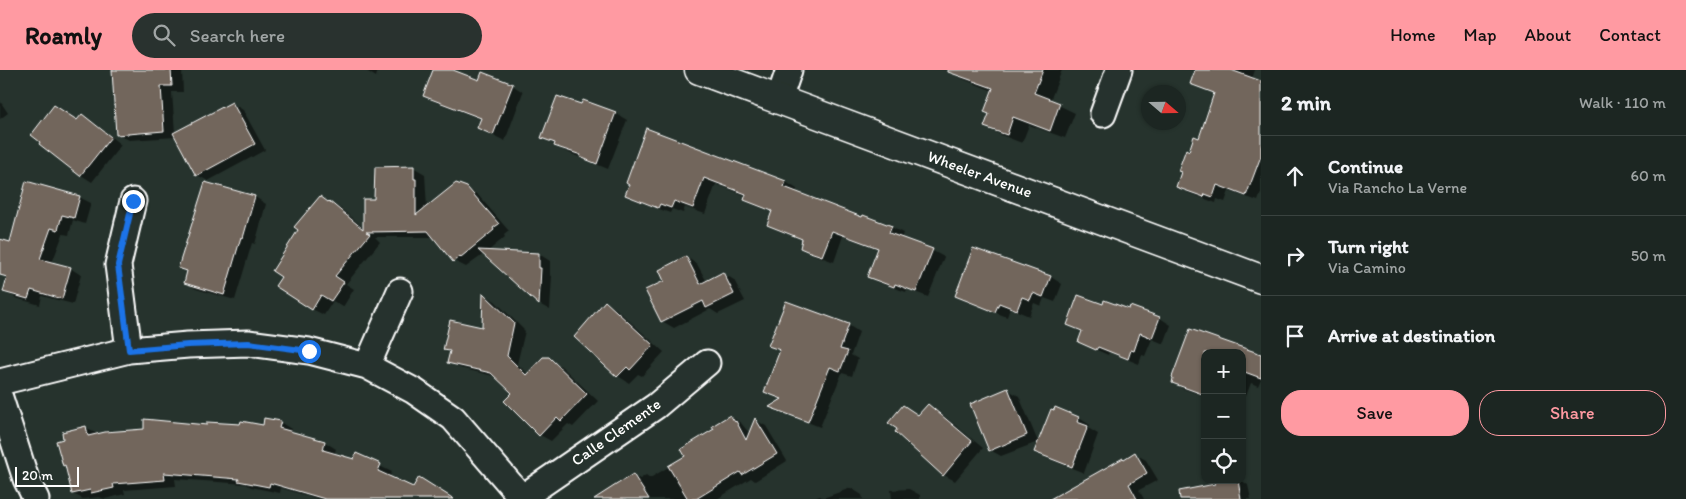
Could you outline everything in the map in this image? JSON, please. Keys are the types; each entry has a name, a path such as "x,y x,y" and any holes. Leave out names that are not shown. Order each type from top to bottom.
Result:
{"main road":[{"name":"Wheeler Avenue","path":"699,70 1261,279"}],"street":[{"path":"779,99 790,70"},
{"path":"1103,114 1119,70"},
{"path":"129,350 118,265 133,201"},
{"path":"367,366 400,290"},
{"path":"0,382 129,350 188,345 248,343 309,351 367,366 414,391 453,418 523,498"},
{"name":"Calle Clemente","path":"523,498 656,406 707,363"},
{"path":"0,398 26,479 36,499"}],"building":[{"path":"112,70 171,70 172,86 161,86 164,131 116,135"},
{"path":"433,70 453,70 479,80 482,72 513,84 493,135 477,128 481,118 423,96"},
{"path":"948,70 1043,70 1034,93 1060,103 1050,131 1013,117 1007,135 984,127 989,114 984,112 993,88 948,72"},
{"path":"1195,70 1231,70 1261,81 1261,156 1246,196 1217,185 1213,197 1205,194 1204,197 1176,187 1181,172 1178,171 1186,149 1189,151 1194,136 1199,138 1214,93 1190,84"},
{"path":"557,96 581,104 583,100 616,112 597,164 580,157 581,155 554,146 555,143 541,138"},
{"path":"232,102 255,144 196,176 173,133"},
{"path":"54,105 77,120 82,114 111,137 80,176 39,144 40,142 31,135"},
{"path":"646,128 786,181 784,187 862,217 863,215 892,226 889,233 933,249 916,292 895,284 894,287 867,277 878,248 832,231 822,256 807,251 800,248 802,239 767,225 772,211 744,200 746,194 704,178 693,208 674,201 671,208 660,204 658,208 625,195 629,185 626,183"},
{"path":"414,166 416,215 456,183 467,187 499,224 453,262 428,231 366,232 370,234 335,276 344,282 331,301 321,295 312,310 275,286 281,277 272,271 298,230 294,227 320,196 329,201 363,229 363,199 374,199 375,167"},
{"path":"26,181 80,196 74,218 62,215 58,230 51,228 40,259 71,267 62,299 31,290 28,299 3,292 7,277 0,275 0,239 10,242"},
{"path":"205,182 255,196 224,295 184,283 187,271 178,268"},
{"path":"973,248 1051,276 1043,297 1033,293 1030,300 1022,297 1017,310 999,303 995,312 955,296"},
{"path":"478,250 539,253 539,268 541,268 539,305"},
{"path":"686,256 700,284 723,272 734,294 706,308 703,301 661,322 645,290 664,281 659,270"},
{"path":"483,293 514,323 507,356 526,375 543,357 549,357 587,394 561,421 557,417 539,436 504,401 512,393 491,373 447,363 450,351 443,350 450,320 482,327"},
{"path":"1078,295 1103,304 1104,300 1129,309 1130,306 1160,317 1152,338 1140,333 1134,351 1131,350 1128,359 1098,347 1096,350 1078,342 1082,331 1067,325"},
{"path":"605,301 653,345 630,370 627,367 617,377 574,337"},
{"path":"786,301 849,324 840,349 848,351 840,371 830,367 808,422 769,407 782,399 764,392 780,350 768,346"},
{"path":"1190,329 1261,354 1261,378 1246,372 1246,349 1201,349 1201,394 1172,383 1172,377"},
{"path":"1008,388 1027,435 989,451 970,404"},
{"path":"928,404 972,441 943,476 895,432 897,429 888,423 903,405 918,415"},
{"path":"1055,407 1079,417 1077,422 1088,426 1072,467 1034,452 1051,409 1054,410"},
{"path":"730,415 736,421 746,440 755,418 777,454 742,475 740,472 696,499 688,499 668,466 685,456 681,449 714,429 712,426"},
{"path":"264,418 281,421 279,428 325,441 323,450 354,459 356,453 381,464 378,471 413,487 419,477 454,499 325,499 270,483 269,487 238,481 239,479 164,473 165,480 113,484 114,488 91,493 90,490 72,494 65,465 63,466 56,441 63,439 62,432 86,426 88,436 105,432 144,429 144,419 207,425 207,422 240,424 241,421 263,425"},
{"path":"1135,452 1147,473 1129,484 1137,499 1050,499 1124,459"},
{"path":"633,474 649,499 594,499"},
{"path":"1215,484 1239,484 1241,499 1180,499 1179,491"}],"route":[{"path":"133,201 118,265 129,350 188,345 248,343 309,351"}]}
